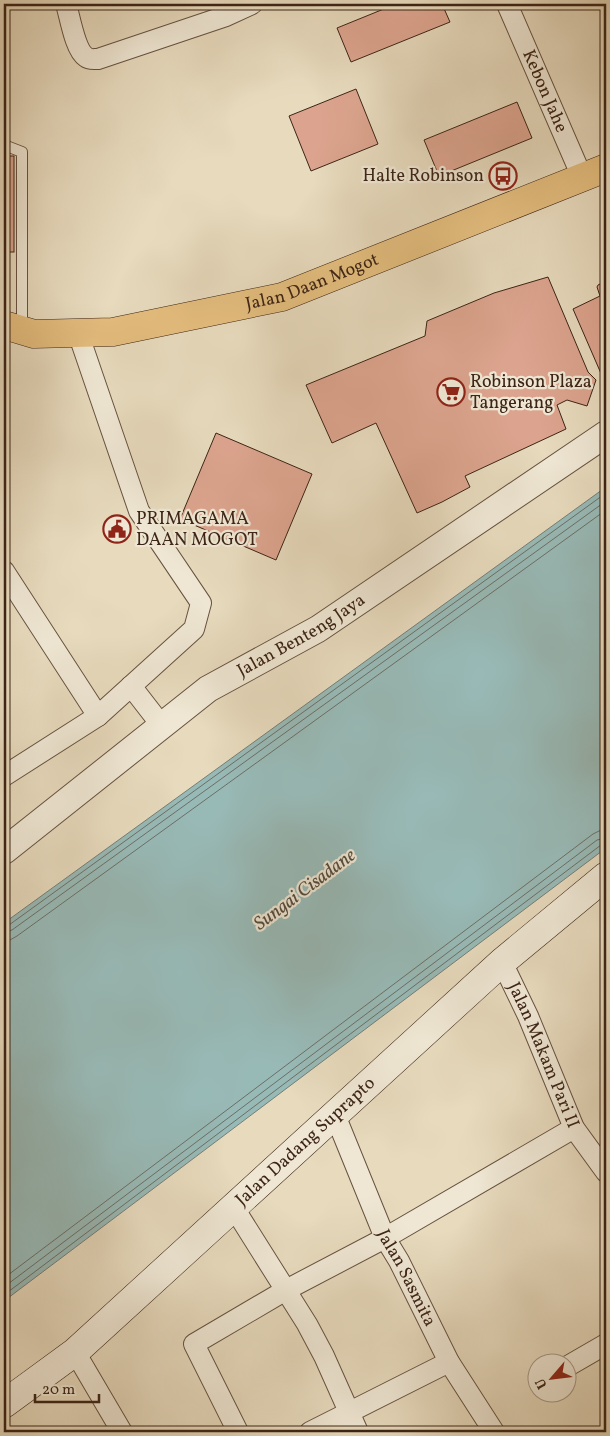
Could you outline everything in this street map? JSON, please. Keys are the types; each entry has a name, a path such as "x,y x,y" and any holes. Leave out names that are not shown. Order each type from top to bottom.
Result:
{"highway":[{"name":"Jalan Daan Mogot","path":"13,328 34,334 113,332 282,297 594,172"}],"main road":[{"name":"Jalan Dadang Suprapto","path":"4,1404 75,1352 502,962 606,876"}],"street":[{"path":"66,4 79,50 85,57 91,60 226,16 252,4"},
{"name":"Kebon Jahe","path":"507,4 594,172"},
{"path":"4,776 98,716 194,629 201,603 139,511 78,333"},
{"name":"Jalan Benteng Jaya","path":"4,851 208,689 318,630 606,434"},
{"path":"4,571 98,716"},
{"path":"131,686 162,726"},
{"name":"Jalan Makam Pari II","path":"502,962 528,1016 574,1128 606,1172"},
{"name":"Jalan Sasmita","path":"334,1115 385,1238 399,1262 448,1362 494,1432"},
{"path":"238,1432 194,1344 286,1290 385,1238 574,1128"},
{"path":"234,1208 286,1290 324,1356 358,1432"},
{"path":"578,1360 606,1344"},
{"path":"75,1352 122,1432"},
{"path":"310,1432 448,1362"}],"lane":[{"path":"4,145 22,152 13,328"}],"water":[{"name":"Sungai Cisadane","path":"606,487 606,848 4,1301 4,923"}],"building":[{"path":"396,4 442,4 450,22 351,62 337,28"},
{"path":"356,89 378,144 311,171 289,116"},
{"path":"517,102 532,138 439,176 424,140"},
{"path":"4,156 14,156 14,252 4,252"},
{"name":"Robinson Plaza Tangerang","path":"548,277 588,372 596,380 587,406 567,400 557,405 566,429 465,476 470,487 417,513 376,423 332,443 306,385 425,336 427,321 494,293"},
{"path":"606,281 606,385 573,309 600,296 597,287"},
{"path":"216,433 312,474 276,560 180,519"}],"place":[{"name":"Halte Robinson","path":"503,176"},
{"name":"Robinson Plaza Tangerang","path":"451,392"},
{"name":"PRIMAGAMA DAAN MOGOT","path":"117,529"}]}
